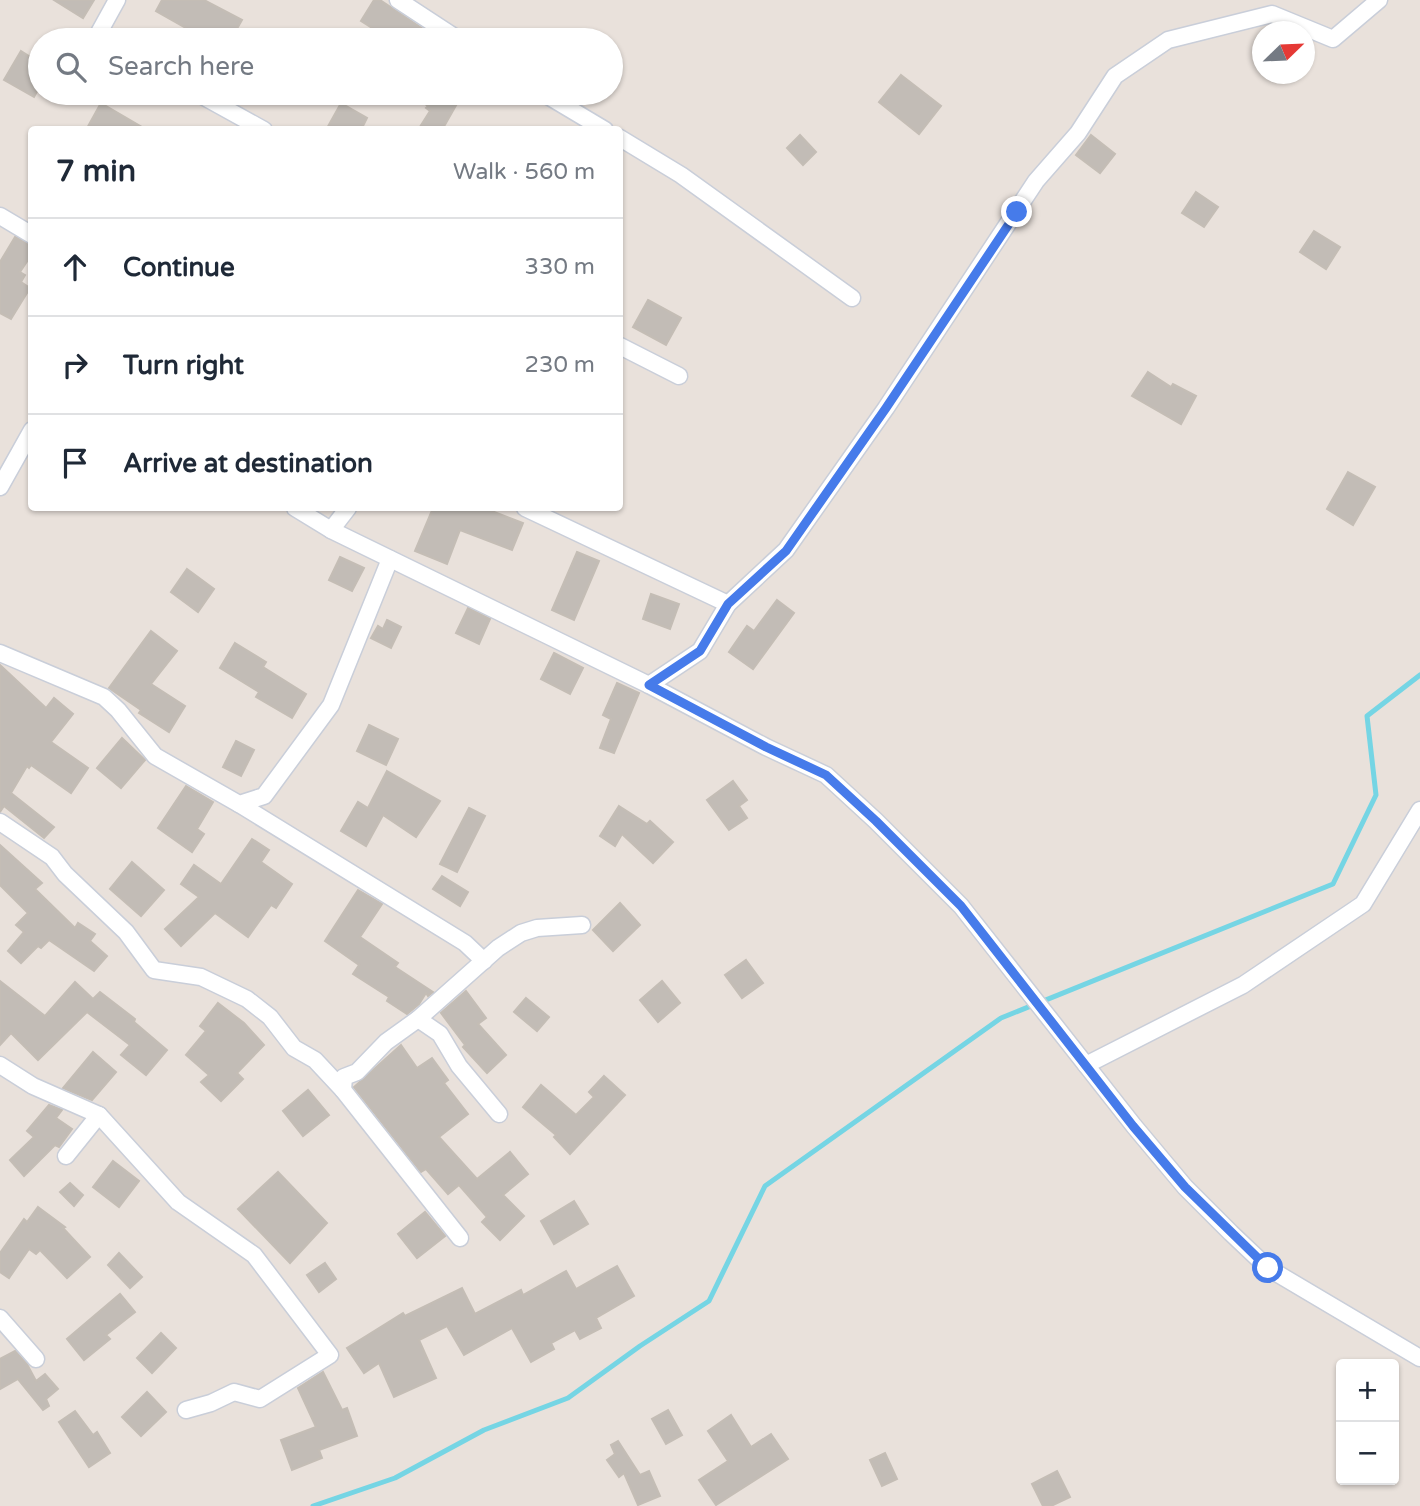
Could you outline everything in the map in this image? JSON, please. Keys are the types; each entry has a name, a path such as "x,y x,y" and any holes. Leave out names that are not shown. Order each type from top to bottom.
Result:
{"street":[{"path":"102,28 117,0"},
{"path":"398,0 441,28"},
{"path":"649,685 700,651 728,604 786,551 886,408 1036,181 1078,133 1115,76 1168,40 1272,14 1333,39 1379,0"},
{"path":"219,105 257,126"},
{"path":"563,105 598,126"},
{"path":"623,140 681,175 852,298"},
{"path":"0,216 28,233"},
{"path":"623,348 679,376"},
{"path":"0,487 28,437"},
{"path":"300,511 331,530 649,685 766,747 826,775 961,906 1185,1187 1268,1268 1420,1358"},
{"path":"331,530 346,511"},
{"path":"531,511 728,604"},
{"path":"239,804 264,796 331,705 390,559"},
{"path":"0,653 104,697 155,756 239,804 465,943 484,961"},
{"path":"1086,1065 1243,985 1363,904 1420,810"},
{"path":"0,822 52,857 65,874 126,932 154,970 201,977 247,999 270,1017 294,1048 315,1060 343,1090 460,1238"},
{"path":"343,1090 344,1077 357,1072 386,1042 418,1019 498,948 521,933 537,929 582,926"},
{"path":"418,1019 440,1034 459,1066 499,1114"},
{"path":"0,1065 33,1086 99,1115 177,1202 254,1255 330,1355 260,1399 234,1392 211,1403 186,1410"},
{"path":"66,1156 99,1115"},
{"path":"0,1318 36,1359"}],"building":[{"path":"54,0 94,0 83,18"},
{"path":"162,0 204,0 242,20 237,28 186,28 156,11"},
{"path":"374,0 380,0 422,28 372,28 361,21"},
{"path":"21,51 28,55 28,94 4,80"},
{"path":"901,75 941,106 919,134 879,102"},
{"path":"100,105 104,105 140,126 88,126"},
{"path":"340,105 367,118 363,126 328,126"},
{"path":"456,105 444,126 421,126 430,111 426,108"},
{"path":"800,135 816,152 803,165 787,148"},
{"path":"1091,135 1115,154 1100,173 1076,155"},
{"path":"1196,192 1218,207 1204,227 1182,213"},
{"path":"1314,231 1340,247 1326,269 1300,252"},
{"path":"15,237 28,243 28,260 20,272 25,275 21,282 28,287 28,291 11,319 0,313 0,262"},
{"path":"648,300 681,318 666,345 633,327"},
{"path":"1148,372 1171,387 1173,384 1196,396 1181,424 1132,396"},
{"path":"1348,472 1375,487 1353,525 1327,509"},
{"path":"432,511 492,511 523,523 512,550 460,530 447,564 415,551"},
{"path":"577,552 599,561 574,620 552,610"},
{"path":"340,557 364,568 352,591 329,580"},
{"path":"187,569 214,589 198,612 171,592"},
{"path":"651,594 679,604 670,629 643,619"},
{"path":"777,600 794,613 753,669 729,652 747,626 754,631"},
{"path":"468,608 490,619 479,644 456,633"},
{"path":"387,620 401,627 391,648 371,638 378,626 383,629"},
{"path":"151,631 177,651 151,684 185,706 169,732 139,713 141,710 109,688"},
{"path":"235,643 266,662 263,667 306,694 292,718 256,697 259,692 220,668"},
{"path":"554,653 583,668 570,694 541,679"},
{"path":"0,665 46,708 54,698 73,714 51,742 88,768 71,793 31,765 29,768 27,766 11,793 54,827 44,838 4,806 0,812"},
{"path":"617,683 639,693 614,753 600,748 611,719 603,715"},
{"path":"369,725 398,739 386,765 357,751"},
{"path":"122,738 145,760 121,788 97,768"},
{"path":"236,741 254,750 241,776 223,767"},
{"path":"387,771 440,801 416,837 383,815 366,846 341,831 358,802 368,808"},
{"path":"733,781 747,800 739,806 747,818 729,830 707,800"},
{"path":"186,786 213,802 197,829 204,834 192,852 158,828"},
{"path":"619,806 647,824 650,821 673,842 653,863 622,834 615,846 600,836"},
{"path":"469,808 485,816 457,872 440,864"},
{"path":"252,839 269,850 261,862 292,884 276,908 271,905 248,937 215,913 181,946 165,929 199,897 181,884 194,865 221,884"},
{"path":"0,845 42,883 35,889 75,928 78,923 95,934 90,941 107,956 94,971 49,940 41,948 38,946 21,963 8,951 24,932 16,925 28,913 0,885"},
{"path":"132,862 164,890 141,916 110,889"},
{"path":"442,876 468,892 460,906 433,889"},
{"path":"358,890 382,904 360,937 398,963 395,967 433,992 428,996 426,993 419,1004 407,1014 387,1001 389,997 353,974 359,965 325,941"},
{"path":"620,903 640,925 613,951 593,930"},
{"path":"746,960 763,983 742,998 725,975"},
{"path":"0,981 45,1016 75,982 93,999 100,992 135,1019 134,1022 167,1050 146,1075 121,1055 130,1045 87,1012 38,1060 11,1033 0,1045"},
{"path":"662,981 680,1003 658,1022 640,1000"},
{"path":"466,991 486,1018 478,1024 506,1055 487,1073 463,1047 465,1045 441,1013"},
{"path":"526,998 549,1017 537,1031 514,1012"},
{"path":"218,1003 244,1023 264,1045 237,1073 243,1079 221,1101 201,1082 209,1075 186,1055 206,1031 200,1026"},
{"path":"401,1045 417,1068 432,1058 448,1080 444,1083 468,1114 439,1137 477,1179 510,1152 528,1174 503,1195 524,1216 500,1240 482,1222 487,1217 459,1185 448,1194 426,1169 421,1172 354,1087"},
{"path":"93,1052 116,1072 92,1100 63,1088"},
{"path":"604,1076 625,1095 570,1154 554,1137 556,1135 523,1107 541,1085 576,1115 594,1097 589,1092"},
{"path":"308,1090 329,1115 303,1136 283,1111"},
{"path":"49,1105 62,1110 56,1118 72,1129 59,1147 55,1145 24,1176 10,1160 34,1137 27,1131"},
{"path":"113,1161 139,1181 119,1207 93,1187"},
{"path":"278,1172 327,1223 290,1263 238,1209"},
{"path":"70,1183 83,1195 74,1206 60,1192"},
{"path":"574,1201 588,1224 554,1244 541,1221"},
{"path":"38,1207 65,1227 63,1228 90,1257 67,1278 40,1250 36,1254 29,1249 9,1278 0,1272 0,1253 24,1219 27,1222"},
{"path":"425,1212 445,1236 417,1258 398,1234"},
{"path":"119,1253 142,1277 130,1288 108,1265"},
{"path":"325,1263 336,1279 319,1292 307,1275"},
{"path":"617,1266 634,1296 596,1318 601,1328 580,1339 575,1330 551,1343 554,1349 531,1362 512,1328 464,1355 447,1326 419,1340 436,1378 394,1397 379,1363 364,1373 347,1348 403,1313 405,1316 462,1288 475,1314 521,1290 523,1295 566,1271 576,1289"},
{"path":"120,1294 135,1312 106,1335 110,1339 84,1360 67,1339"},
{"path":"161,1333 176,1348 152,1373 137,1358"},
{"path":"15,1351 27,1364 36,1381 45,1374 58,1389 46,1399 49,1406 43,1410 18,1379 0,1389 0,1359"},
{"path":"323,1372 342,1410 347,1408 357,1436 319,1450 322,1458 292,1470 281,1440 316,1427 298,1388"},
{"path":"147,1392 166,1412 141,1436 122,1417"},
{"path":"668,1410 682,1435 666,1444 652,1419"},
{"path":"75,1411 93,1435 97,1432 110,1453 89,1467 59,1422"},
{"path":"731,1415 751,1447 771,1434 788,1459 716,1505 699,1480 728,1461 708,1431"},
{"path":"618,1441 640,1475 649,1471 660,1496 638,1505 624,1473 619,1477 607,1460 615,1454 611,1445"},
{"path":"885,1453 897,1479 882,1486 870,1460"},
{"path":"1057,1471 1070,1497 1051,1506 1043,1506 1032,1484"}],"waterway":[{"path":"313,1506 395,1478 484,1430 568,1398 709,1301 765,1186 1001,1018 1333,884 1376,795 1367,716 1420,675"}],"route":[{"path":"1017,212 886,408 786,551 728,604 700,651 649,685 766,747 826,775 876,821 961,906 1133,1126 1185,1187 1268,1268"}]}
